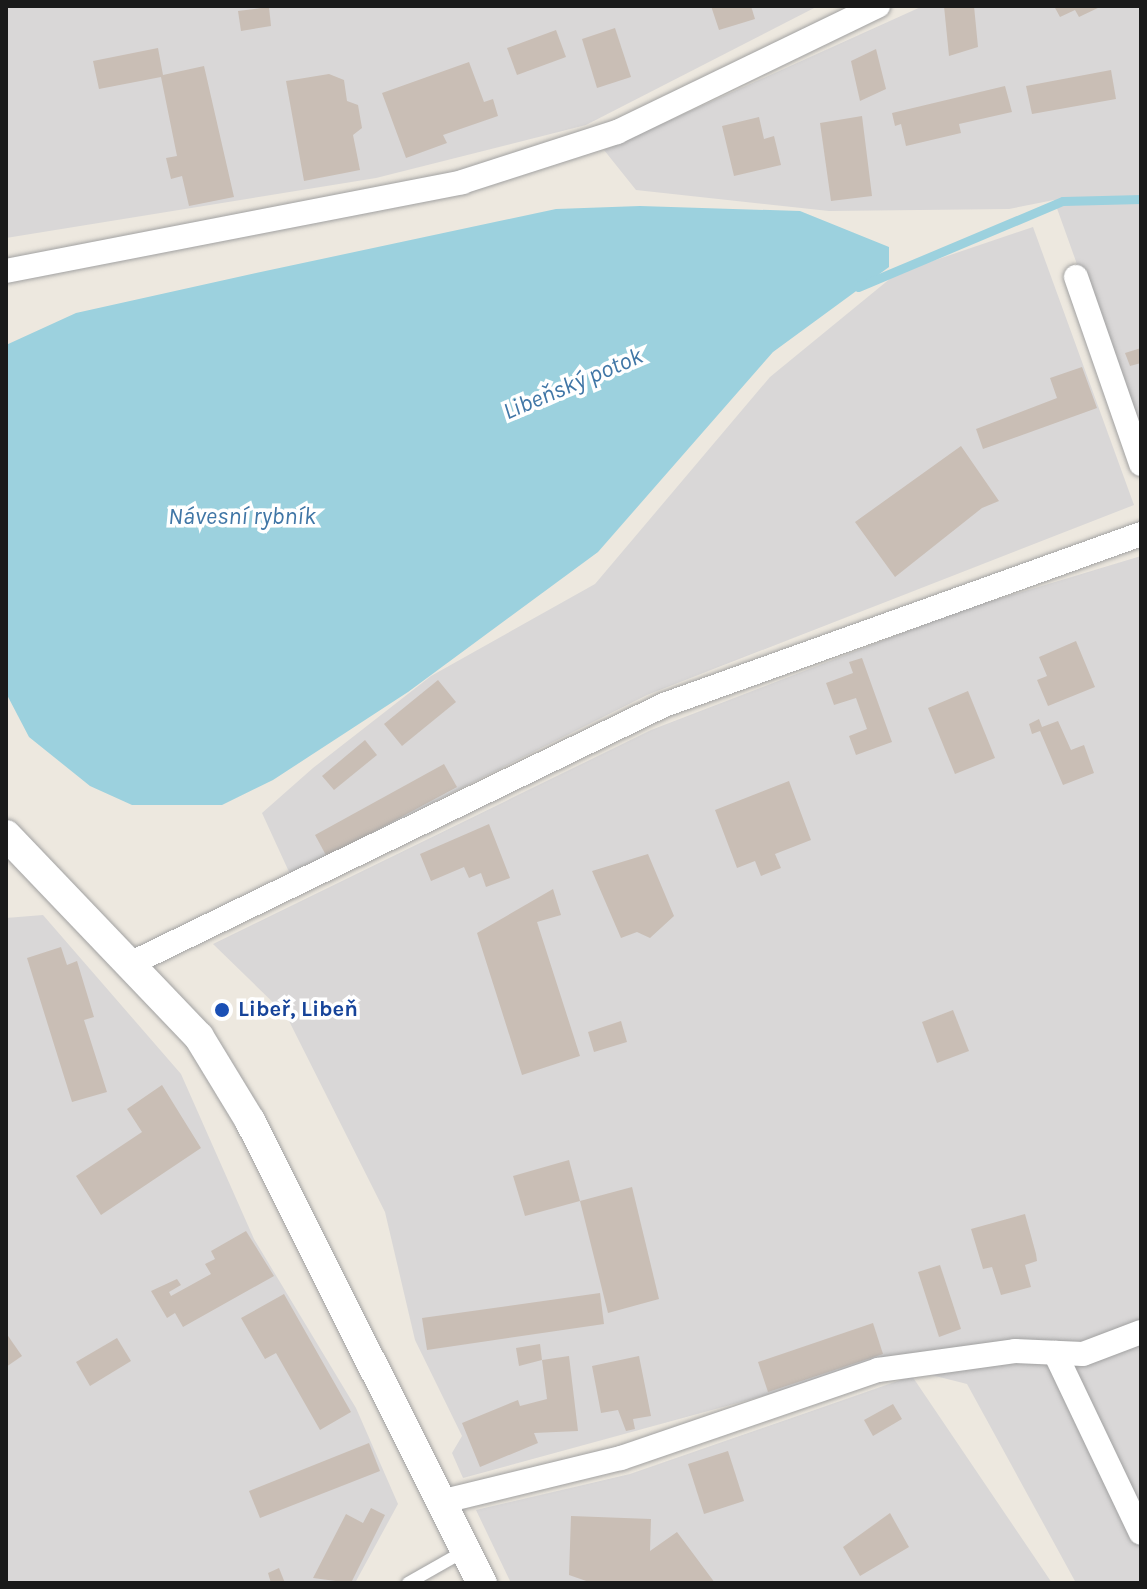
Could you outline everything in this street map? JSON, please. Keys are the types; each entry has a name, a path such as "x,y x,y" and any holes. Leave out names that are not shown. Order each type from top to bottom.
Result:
{"street":[{"path":"6,271 462,182 617,132 878,6"},
{"path":"1076,277 1141,464"},
{"path":"132,963 664,705 1141,534"},
{"path":"6,835 132,963 199,1037 250,1121 444,1501 482,1583"},
{"path":"444,1501 621,1458 878,1370 1015,1351 1083,1354 1141,1332"},
{"path":"1055,1353 1141,1533"}],"lane":[{"path":"408,1583 466,1550"}],"shaded area":[{"path":"6,6 818,6 586,125 376,178 6,238"},
{"path":"923,6 1141,6 1141,443 1054,200 1009,209 829,211 636,190 604,150"},
{"path":"1033,227 1134,505 647,695 290,874 262,813 313,768 431,676 595,584 770,377 897,273"},
{"path":"1141,556 1141,1583 1076,1583 967,1384 884,1363 463,1478 452,1453 462,1436 415,1340 385,1212 286,1015 213,944 651,730 965,609"},
{"path":"43,915 181,1074 254,1239 356,1408 398,1504 355,1583 6,1583 6,918"},
{"path":"912,1376 1052,1583 511,1583 476,1510 630,1474"}],"water":[{"name":"Návesní rybník","path":"640,206 800,211 889,247 889,267 773,352 598,552 408,692 273,780 222,805 132,805 90,786 29,737 6,693 6,345 76,313 256,273 556,209"}],"building":[{"path":"711,6 751,6 755,19 719,30"},
{"path":"944,6 974,6 978,47 949,56"},
{"path":"1054,6 1102,6 1079,17 1075,10 1060,17"},
{"path":"269,7 271,26 241,31 238,11"},
{"path":"615,28 631,77 597,88 582,39"},
{"path":"556,30 566,57 517,75 507,48"},
{"path":"158,48 163,75 204,66 234,197 189,206 182,176 171,179 166,158 177,156 161,77 99,89 93,61"},
{"path":"876,49 886,89 860,101 851,61"},
{"path":"469,62 484,102 493,99 498,116 443,135 447,143 406,158 382,93"},
{"path":"1111,70 1116,99 1032,114 1026,86"},
{"path":"329,74 344,80 347,101 358,105 362,128 353,135 360,170 304,181 286,81"},
{"path":"1005,86 1012,112 959,124 961,133 906,146 901,124 895,126 892,113"},
{"path":"862,116 872,196 831,201 820,123"},
{"path":"759,117 764,139 774,136 781,165 734,176 722,126"},
{"path":"1141,348 1141,363 1130,366 1125,353"},
{"path":"1082,367 1097,408 983,449 976,429 1057,398 1050,378"},
{"path":"961,446 999,501 982,508 895,577 855,522"},
{"path":"1076,641 1095,687 1048,706 1037,680 1047,676 1039,657"},
{"path":"862,658 892,742 856,755 849,736 867,729 856,698 834,705 826,683 853,673 849,662"},
{"path":"438,680 456,702 402,746 384,724"},
{"path":"968,691 995,758 955,774 928,708"},
{"path":"1039,719 1042,727 1058,721 1071,750 1084,745 1094,773 1063,785 1040,731 1032,734 1029,724"},
{"path":"365,740 377,755 334,790 322,776"},
{"path":"444,764 457,787 327,857 315,835"},
{"path":"789,781 811,840 775,854 781,868 761,876 755,861 737,868 715,810"},
{"path":"489,824 510,878 486,887 481,873 469,878 464,867 431,881 420,854"},
{"path":"648,854 674,916 650,938 637,932 621,938 592,871"},
{"path":"553,889 561,915 537,922 580,1056 522,1075 477,933"},
{"path":"61,947 67,965 77,961 94,1017 84,1020 107,1092 72,1102 27,958"},
{"path":"953,1010 969,1051 937,1063 922,1022"},
{"path":"621,1021 627,1042 594,1052 588,1032"},
{"path":"162,1085 201,1148 101,1215 76,1176 142,1132 127,1109"},
{"path":"569,1160 580,1201 525,1216 513,1176"},
{"path":"632,1187 659,1299 608,1313 580,1201"},
{"path":"1025,1214 1037,1261 1025,1265 1031,1287 1001,1295 992,1267 983,1269 971,1229"},
{"path":"246,1231 274,1276 183,1327 175,1313 167,1318 151,1291 177,1279 181,1285 169,1292 171,1296 211,1274 205,1264 215,1259 211,1251"},
{"path":"940,1265 961,1329 939,1337 918,1272"},
{"path":"600,1293 604,1324 427,1350 422,1318"},
{"path":"284,1294 351,1412 320,1430 276,1353 265,1359 241,1318"},
{"path":"873,1323 883,1354 768,1392 758,1362"},
{"path":"6,1333 22,1356 6,1367"},
{"path":"117,1338 131,1361 90,1386 76,1362"},
{"path":"540,1344 542,1360 519,1366 516,1348"},
{"path":"569,1356 578,1431 534,1433 538,1443 480,1467 462,1423 518,1400 520,1406 547,1399 542,1360"},
{"path":"639,1356 651,1416 633,1419 635,1429 626,1431 618,1410 601,1413 592,1366"},
{"path":"893,1404 902,1419 873,1436 864,1420"},
{"path":"369,1443 380,1471 260,1518 249,1491"},
{"path":"728,1451 744,1501 704,1514 688,1464"},
{"path":"371,1508 385,1515 351,1583 313,1578 346,1514 363,1523"},
{"path":"890,1513 909,1547 860,1576 843,1547"},
{"path":"571,1516 651,1519 650,1551 677,1532 715,1583 592,1583 569,1575"},
{"path":"279,1568 285,1583 271,1583 268,1573"}],"waterway":[{"name":"Libeňský potok","path":"858,287 1063,201 1141,199"}],"place":[{"name":"Libeř, Libeň","path":"222,1010"}]}
